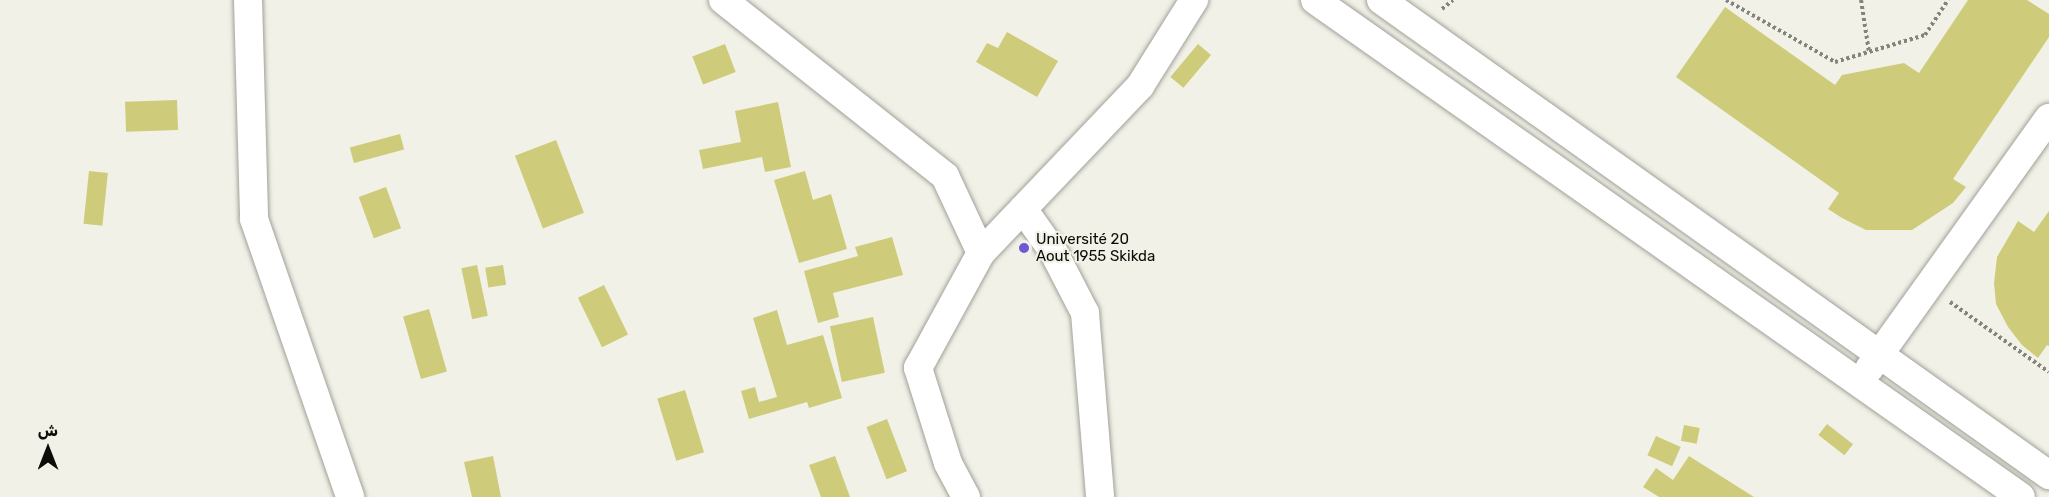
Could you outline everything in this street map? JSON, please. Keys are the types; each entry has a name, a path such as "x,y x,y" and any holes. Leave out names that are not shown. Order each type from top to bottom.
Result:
{"lane":[{"path":"248,0 254,219 350,497"},
{"path":"723,0 945,176 981,253"},
{"path":"966,497 948,463 918,368 981,253 1140,86 1194,0"},
{"path":"1315,0 2021,497"},
{"path":"1381,0 2049,475"},
{"path":"1859,382 2049,118"},
{"path":"1023,209 1053,251 1085,313 1100,497"},
{"path":"1917,423 1938,396"}],"path":[{"path":"1726,0 1835,62 1925,35 1948,0"},
{"path":"1861,0 1869,52"},
{"path":"1928,286 2049,372"}],"building":[{"path":"1968,0 2027,0 2049,14 2049,37 1953,179 1966,187 1953,203 1912,230 1866,230 1828,209 1839,193 1676,77 1725,7 1835,85 1842,75 1904,63 1919,73"},
{"path":"1007,32 1058,61 1037,97 976,62 987,43 998,48"},
{"path":"725,44 736,72 703,85 692,57"},
{"path":"1198,44 1211,55 1183,88 1170,77"},
{"path":"177,100 178,130 126,132 125,102"},
{"path":"778,102 791,167 765,172 762,157 703,169 699,150 741,142 735,111"},
{"path":"400,134 404,149 354,163 350,147"},
{"path":"556,140 584,213 543,229 515,156"},
{"path":"89,171 108,173 102,226 83,224"},
{"path":"805,171 813,200 831,194 847,249 799,263 774,180"},
{"path":"386,187 401,228 374,238 359,197"},
{"path":"2049,211 2049,346 2047,345 2038,358 2022,345 2008,327 1996,304 1994,283 1997,257 2018,221 2034,232"},
{"path":"892,237 903,275 833,293 839,317 818,323 804,271 858,256 855,247"},
{"path":"477,265 488,316 472,319 461,268"},
{"path":"503,265 506,285 488,288 485,268"},
{"path":"604,285 628,334 602,347 578,298"},
{"path":"429,309 447,371 421,379 403,316"},
{"path":"777,310 787,345 823,335 842,398 809,408 807,402 749,419 741,391 755,387 759,402 777,397 753,318"},
{"path":"873,317 885,373 842,382 830,326"},
{"path":"685,390 704,452 676,461 657,398"},
{"path":"887,419 907,471 887,479 866,427"},
{"path":"1827,424 1853,444 1844,455 1818,435"},
{"path":"1684,425 1700,428 1697,444 1681,441"},
{"path":"1656,436 1681,447 1672,466 1647,455"},
{"path":"493,456 501,497 472,497 464,462"},
{"path":"835,456 850,497 821,497 809,465"},
{"path":"1689,456 1754,497 1659,497 1643,487 1656,468 1673,480"}],"place":[{"name":"Université 20 Aout 1955 Skikda","path":"1024,248"}]}
